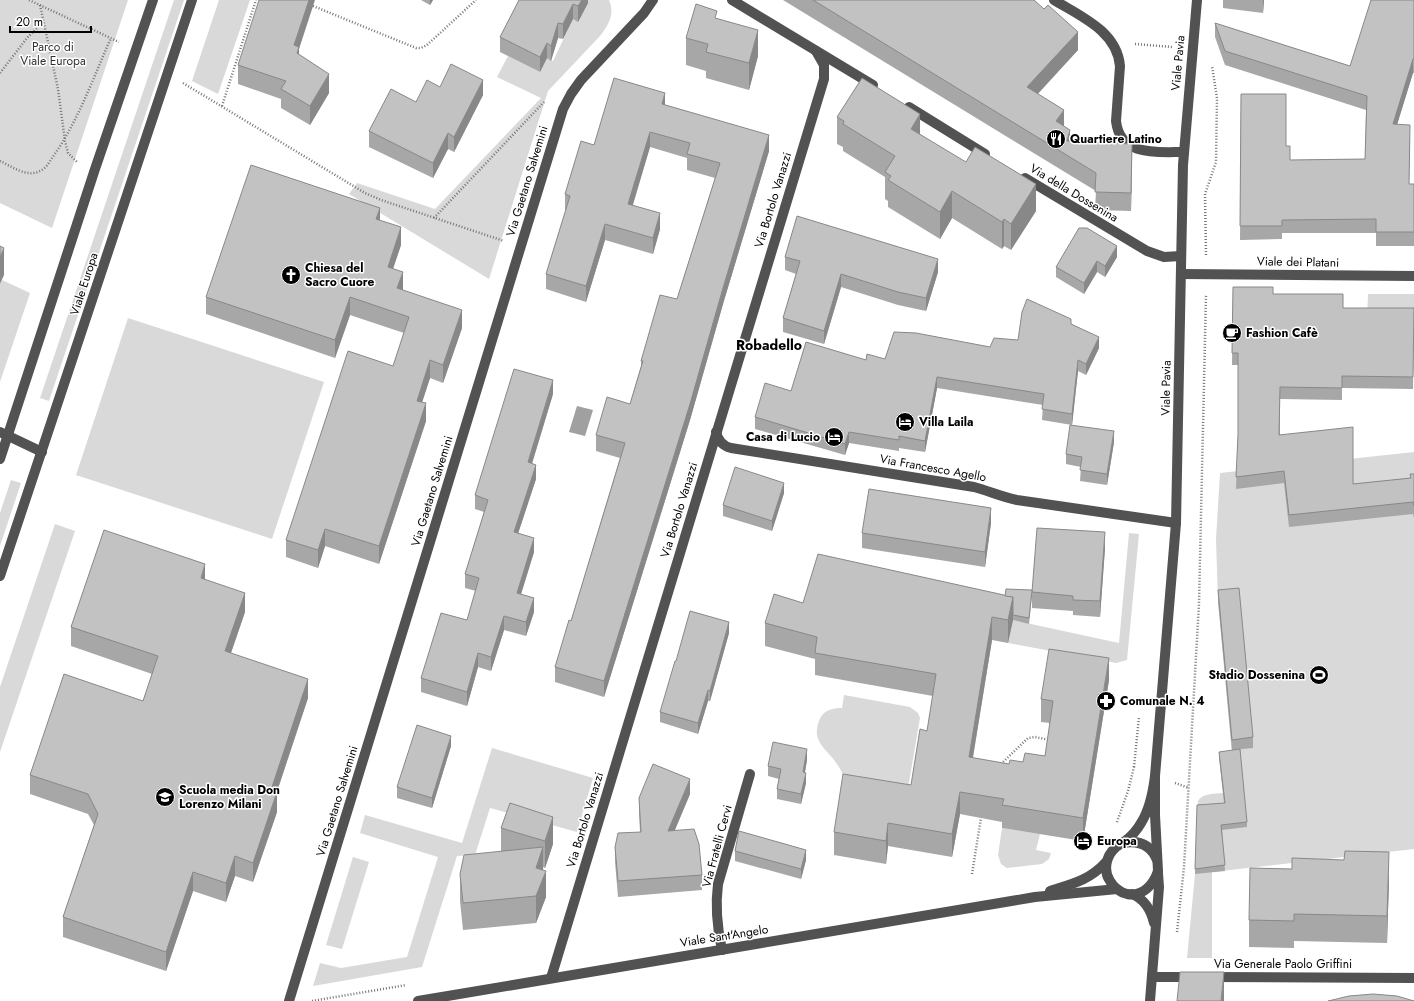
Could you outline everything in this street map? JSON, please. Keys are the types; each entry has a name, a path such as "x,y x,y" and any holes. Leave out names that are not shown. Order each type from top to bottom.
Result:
{"street":[{"path":"0,458 4,434 153,0"},
{"name":"Viale Europa","path":"0,576 192,0"},
{"name":"Via Gaetano Salvemini","path":"644,13 648,6 648,0"},
{"name":"Via Gaetano Salvemini","path":"289,1001 563,109 581,80 644,13 653,0"},
{"path":"732,0 883,92"},
{"path":"1054,0 1104,33 1116,48 1120,57 1116,121 1117,129 1126,143 1142,151 1184,152"},
{"name":"Viale Pavia","path":"1155,776 1176,523 1184,152 1197,0"},
{"name":"Via Bortolo Vanazzi","path":"550,978 824,79 824,65 816,51"},
{"path":"897,100 992,158"},
{"name":"Via della Dossenina","path":"1019,175 1147,251 1164,257 1181,256"},
{"name":"Viale dei Platani","path":"1181,274 1414,276"},
{"name":"Via Francesco Agello","path":"716,432 722,444 731,448 974,487 1005,498 1176,523"},
{"path":"4,434 42,452"},
{"name":"Via Fratelli Cervi","path":"722,950 716,914 718,884 750,774"},
{"path":"1124,843 1142,822 1148,809 1155,776"},
{"path":"1150,1001 1159,887 1155,815 1155,776"},
{"path":"1035,897 1084,880 1106,862 1116,847 1132,841 1149,847 1154,854 1158,866 1156,879 1151,886 1144,891 1132,894"},
{"path":"1106,862 1108,879 1117,889"},
{"path":"1035,897 1117,889 1132,894 1142,900 1153,918 1155,925"},
{"name":"Viale Sant'Angelo","path":"418,1001 1035,897"},
{"name":"Via Generale Paolo Griffini","path":"1152,977 1414,978"}],"path":[{"path":"29,0 136,49"},
{"path":"222,106 256,0"},
{"path":"313,6 416,48 421,48 427,45 476,0"},
{"path":"40,5 58,89 68,153 74,160 83,166 95,169"},
{"path":"0,72 27,38 43,22"},
{"path":"0,161 21,171 32,174 40,171 47,165 65,141 111,38"},
{"path":"1143,44 1176,47"},
{"path":"1176,938 1184,867 1199,604 1206,274 1205,194 1216,162 1218,98 1211,61"},
{"path":"168,74 365,193 381,200 521,246"},
{"path":"434,218 544,102 552,98 560,97 568,99"},
{"path":"998,767 1028,738 1034,736 1051,740"},
{"path":"1114,827 1128,791 1134,767"},
{"path":"972,874 982,818"},
{"path":"312,1001 411,984"}],"green space":[{"name":"Parco di Viale Europa","path":"0,0 128,0 52,228 0,203"},
{"path":"174,0 184,0 49,401 40,398"},
{"path":"219,0 250,0 218,94 192,81"},
{"path":"581,0 609,0 611,5 610,19 600,36 548,91 489,279 349,194 357,183 435,209 541,98 497,77 508,56 540,72 547,58 553,61 573,19 579,21"},
{"path":"2,280 30,293 0,382 0,284"},
{"path":"1368,294 1414,294 1414,320 1367,320"},
{"path":"128,318 324,382 272,539 76,475"},
{"name":"Stadio Dossenina","path":"1414,452 1414,849 1212,872 1212,958 1187,958 1195,874 1198,801 1206,795 1223,793 1219,757 1232,755 1218,601 1216,539 1220,473"},
{"path":"11,480 21,483 0,546 0,513"},
{"path":"55,524 75,531 0,752 0,687"},
{"path":"1129,533 1139,534 1127,660 1116,663 1008,643 1013,620 1119,643"},
{"path":"844,695 910,707 918,713 920,718 905,806 845,781 838,766 821,745 817,734 819,721 823,714 828,710 842,708"},
{"path":"492,748 593,778 577,832 490,808 475,855 457,856 422,967 313,986 320,963 341,968 407,957 438,857 360,833 365,815 462,843"},
{"path":"1002,828 1040,834 1036,850 1051,853 1049,859 1042,864 1007,868 1001,864 998,855"},
{"path":"353,857 369,862 342,949 326,945"}],"shaded area":[{"path":"577,406 593,410 585,436 569,432"}],"building":[{"path":"259,0 309,0 294,45 299,47 297,53 329,74 310,106 281,89 286,81 238,65"},
{"path":"519,0 582,0 578,6 573,4 563,24 558,23 551,46 547,43 540,57 500,37"},
{"path":"813,0 1034,0 1044,9 1048,5 1078,32 1027,87 1064,110 1056,121 1070,130 1067,141 1132,144 1131,193 1095,192 1096,173"},
{"path":"1371,0 1414,0 1414,59 1393,124 1410,125 1409,184 1414,184 1414,232 1376,232 1376,219 1282,220 1282,226 1240,226 1241,94 1286,94 1286,146 1290,146 1290,160 1365,159 1367,96 1225,51 1215,23 1350,66"},
{"path":"696,4 717,11 715,18 758,30 749,63 706,52 708,44 686,38"},
{"path":"451,64 483,80 454,137 448,133 433,163 369,131 391,89 416,102 427,80 440,87"},
{"path":"614,78 665,93 662,104 769,135 690,404 604,681 555,667 569,620 571,621 625,443 596,435 607,397 630,404 660,295 677,299 720,163 687,154 690,143 650,132 628,204 660,213 653,238 605,224 586,286 546,274 570,196 565,194 581,141 594,145"},
{"path":"862,78 920,114 911,129 966,162 975,147 1036,184 1011,224 1004,219 1002,222 952,191 940,212 888,180 891,176 885,172 895,156 843,124 844,121 837,117"},
{"path":"251,165 380,208 376,219 401,227 388,267 403,272 397,288 462,310 443,365 430,360 417,401 426,403 379,546 325,529 318,550 286,540 348,351 393,366 409,317 350,297 335,340 206,297"},
{"path":"797,216 938,259 926,298 898,292 841,274 824,331 783,318 800,261 785,257"},
{"path":"1079,228 1087,228 1117,246 1105,266 1097,261 1084,283 1056,267"},
{"path":"0,246 4,248 0,257"},
{"path":"1233,287 1273,287 1273,294 1343,294 1343,308 1414,308 1413,377 1342,376 1342,388 1280,387 1279,435 1353,427 1353,484 1411,478 1410,474 1414,474 1414,506 1413,502 1289,515 1284,471 1236,477 1238,435 1238,353 1232,353"},
{"path":"1027,299 1071,319 1071,324 1099,337 1086,364 1078,360 1072,414 1042,409 1044,394 937,377 925,441 899,436 899,440 849,432 845,444 755,417 765,383 791,391 806,342 866,360 867,354 885,359 894,332 916,333 990,347 994,338 1018,340 1022,312"},
{"path":"514,369 553,380 528,462 536,465 514,532 534,538 517,593 534,598 526,622 504,616 491,657 478,653 467,692 421,678 441,613 467,620 479,578 465,574 488,500 475,495"},
{"path":"1070,425 1114,431 1107,474 1080,470 1082,457 1066,454"},
{"path":"735,467 784,483 772,521 723,505"},
{"path":"869,489 991,508 985,552 862,533"},
{"path":"1037,528 1105,532 1100,601 1073,600 1073,596 1032,592"},
{"path":"104,530 205,564 201,578 245,593 225,651 308,679 271,790 277,792 253,863 235,856 226,883 193,872 166,952 63,917 98,814 88,794 30,775 64,674 143,701 158,656 71,627"},
{"path":"818,554 1013,597 1008,620 992,617 969,757 1009,764 1010,760 1023,762 1025,753 1045,756 1053,701 1041,699 1049,649 1109,658 1083,818 1002,805 1004,799 960,792 952,834 888,823 886,841 834,832 843,774 911,785 920,729 927,731 936,674 815,653 817,637 765,623 774,594 803,603"},
{"path":"1239,588 1253,737 1232,740 1218,590"},
{"path":"1006,589 1032,590 1029,618 1013,615 1013,597 1005,596"},
{"path":"690,611 729,622 710,691 708,690 698,723 660,712"},
{"path":"417,725 451,736 432,798 397,787"},
{"path":"773,742 807,749 803,772 806,773 801,794 777,789 781,769 768,766"},
{"path":"1240,749 1247,822 1221,825 1225,865 1195,869 1197,805 1225,803 1219,752"},
{"path":"653,764 690,779 668,831 694,829 699,844 702,875 618,881 615,847 618,833 641,832 639,798"},
{"path":"510,803 553,817 545,841 501,828"},
{"path":"739,831 806,850 801,869 735,851"},
{"path":"543,847 536,868 546,871 536,896 463,903 460,874 464,855"},
{"path":"1345,851 1389,852 1387,916 1294,914 1294,921 1249,920 1250,868 1292,869 1292,858 1344,860"},
{"path":"1180,972 1224,972 1221,1001 1177,1001"},
{"path":"1373,994 1397,996 1414,1001 1328,1001 1349,996"}],"place":[{"name":"Quartiere Latino","path":"1056,139"},
{"name":"Chiesa del Sacro Cuore","path":"291,275"},
{"name":"Fashion Cafè","path":"1232,333"},
{"name":"Villa Laila","path":"905,422"},
{"name":"Casa di Lucio","path":"834,437"},
{"name":"Stadio Dossenina","path":"1319,675"},
{"name":"Comunale N. 4","path":"1106,701"},
{"name":"Scuola media Don Lorenzo Milani","path":"165,797"},
{"name":"Europa","path":"1083,841"}],"district":[{"name":"Robadello","path":"769,345"}]}
